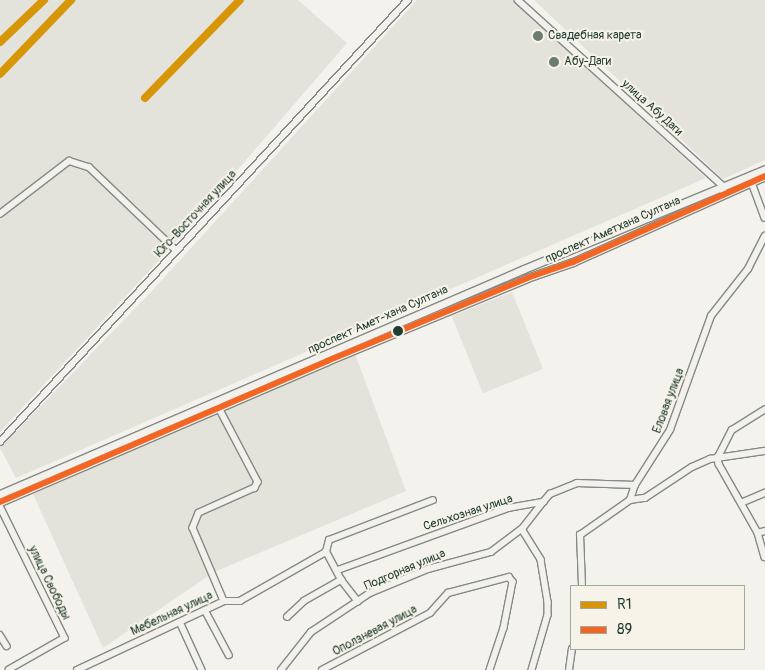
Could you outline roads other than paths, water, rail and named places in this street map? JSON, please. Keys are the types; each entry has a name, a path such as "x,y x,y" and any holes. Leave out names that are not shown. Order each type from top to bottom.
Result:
{"main road":[{"name":"проспект Амет-хана Султана","path":"0,494 218,405 750,179 765,169"},
{"path":"750,179 765,176"},
{"name":"проспект Аметхана Султана","path":"0,504 218,405 527,278 573,262 724,190"}],"street":[{"name":"Юго-Восточная улица","path":"0,442 408,0"},
{"name":"улица Абу Даги","path":"518,0 724,190"},
{"path":"0,214 69,161 89,167 176,250"},
{"path":"750,179 765,218"},
{"name":"Еловая улица","path":"630,500 635,485 670,430 711,316 748,269 765,236"},
{"path":"218,405 258,482 255,488 198,513 193,528 224,601"},
{"path":"718,457 732,430 765,409"},
{"path":"582,585 580,535 630,500 645,498 692,466 718,457 765,451"},
{"path":"718,457 758,534 765,557"},
{"name":"Сельхозная улица","path":"338,570 508,508 543,502 550,494 577,483 635,485"},
{"path":"740,502 765,493"},
{"name":"Мебельная улица","path":"77,670 91,667 224,601 240,601 326,552 329,540 433,500"},
{"name":"Подгорная улица","path":"281,670 311,632 370,593 428,569 491,552 522,529 543,502"},
{"name":"улица Свободы","path":"0,504 65,638 9,670"},
{"path":"522,529 540,560 548,602 548,615 532,670"},
{"path":"758,534 765,531"},
{"path":"326,552 338,570 341,580 358,602"},
{"name":"Оползневая улица","path":"322,670 430,613 448,593 510,577 513,582 504,628 490,670"},
{"path":"287,617 304,601 341,580"},
{"path":"204,610 229,655"},
{"path":"180,622 202,670"},
{"path":"0,635 7,646"},
{"path":"569,670 572,650"}],"place":[{"name":"Свадебная карета","path":"538,36"},
{"name":"Абу-Даги","path":"554,62"}]}
